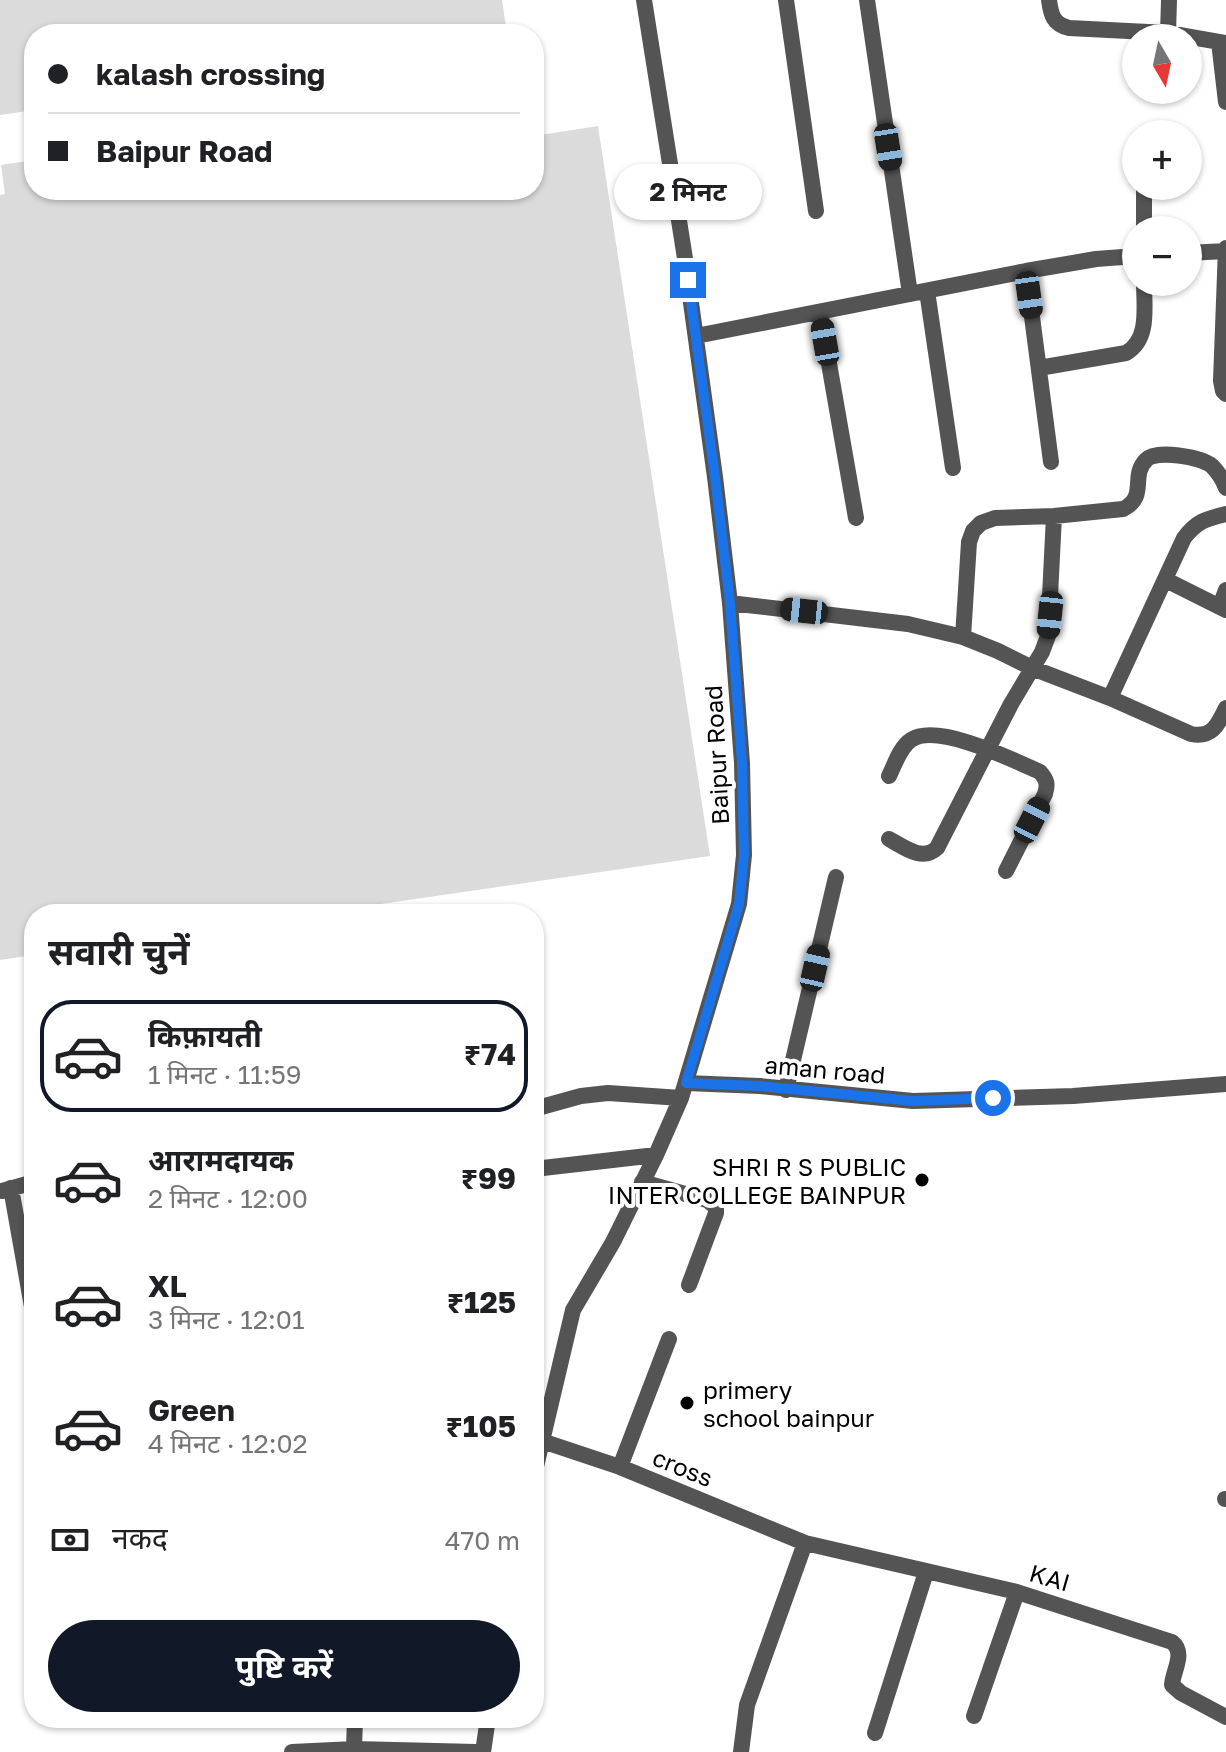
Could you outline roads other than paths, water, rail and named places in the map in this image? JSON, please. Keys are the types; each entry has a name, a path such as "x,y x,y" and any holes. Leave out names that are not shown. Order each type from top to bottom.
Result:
{"street":[{"name":"Baipur Road","path":"544,1433 573,1310 613,1242 656,1155 683,1090 739,904 744,855 742,763 730,603 696,336 644,0"},
{"path":"786,0 816,211"},
{"path":"867,0 953,468"},
{"path":"1049,0 1051,15 1061,26 1122,30"},
{"path":"1168,24 1169,0"},
{"path":"1202,39 1222,43 1226,102"},
{"path":"1202,252 1226,249 1221,381 1226,394"},
{"path":"696,336 1026,271 1122,257"},
{"path":"1026,271 1051,462"},
{"path":"1039,368 1126,353 1134,348 1143,329 1144,296"},
{"path":"820,312 856,518"},
{"path":"963,637 969,542 973,531 981,523 995,518 1113,511 1131,505 1136,498 1143,462 1153,456 1197,458 1212,466 1226,488"},
{"path":"1110,698 1184,538 1194,525 1226,514"},
{"path":"889,839 916,854 931,854 937,848 1042,652 1048,636 1054,516"},
{"path":"1166,580 1223,608 1226,590"},
{"path":"730,603 908,624 963,637 1199,736 1210,733 1218,725 1226,708"},
{"path":"889,776 908,741 919,735 937,735 988,749 1040,772 1046,779 1045,794 1006,871"},
{"path":"786,1090 836,877"},
{"name":"aman road","path":"544,1106 581,1096 608,1093 760,1086 913,1101 1073,1096 1226,1084"},
{"path":"544,1168 656,1155"},
{"path":"642,1182 707,1200 716,1207 689,1285"},
{"path":"5,1190 24,1274"},
{"path":"620,1467 669,1339"},
{"name":"cross","path":"544,1442 620,1467 805,1543"},
{"path":"741,1752 747,1705 805,1543"},
{"name":"KAI","path":"805,1543 1017,1592 1172,1642 1178,1646 1180,1654 1172,1685 1226,1717"},
{"path":"875,1733 926,1572"},
{"path":"974,1716 1017,1592"},
{"path":"354,1749 355,1728"},
{"path":"483,1752 487,1728"},
{"path":"292,1752 354,1749 476,1752"}],"place":[{"name":"SHRI R S PUBLIC INTER COLLEGE BAINPUR","path":"922,1180"},
{"name":"primery school bainpur","path":"687,1403"}]}
